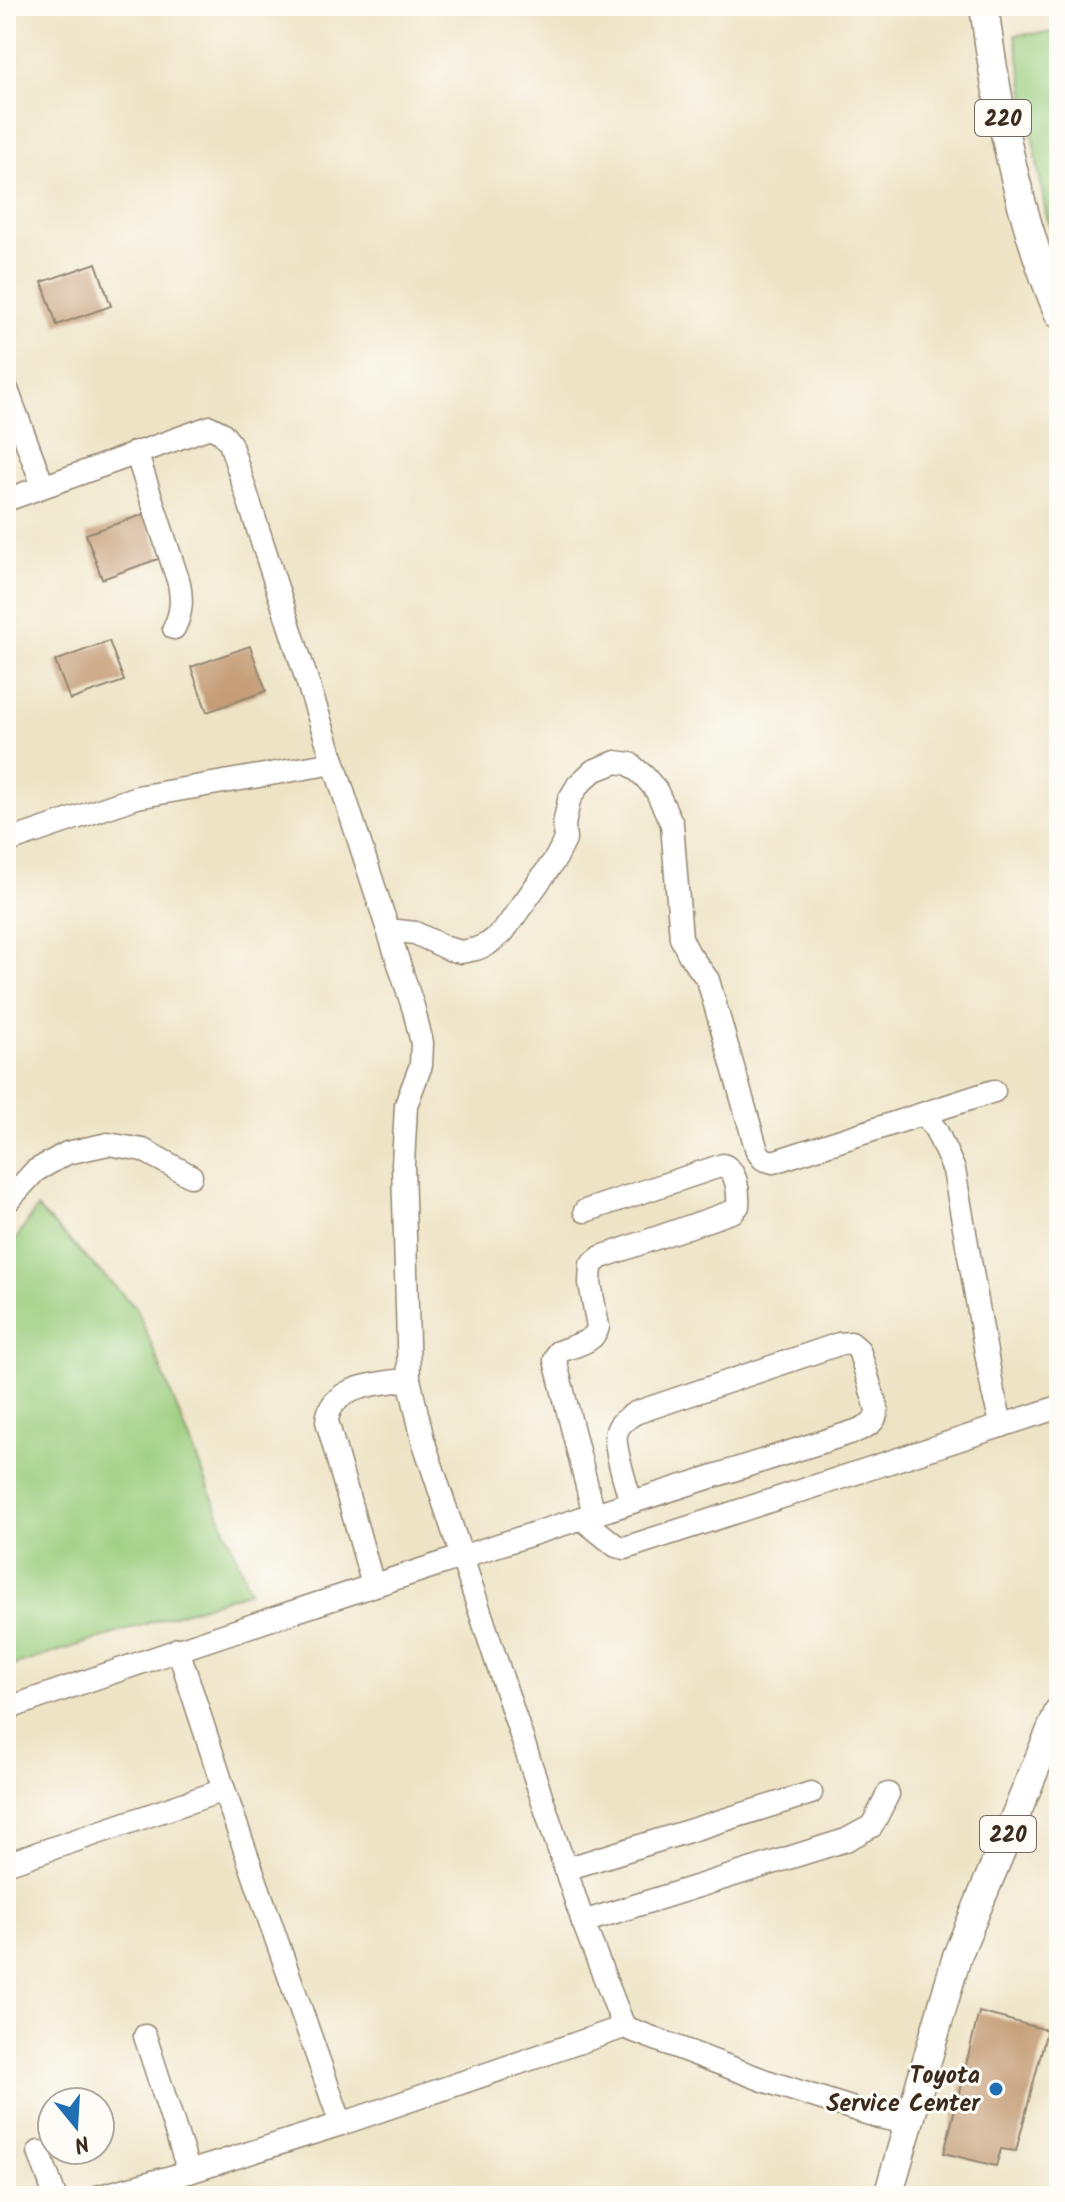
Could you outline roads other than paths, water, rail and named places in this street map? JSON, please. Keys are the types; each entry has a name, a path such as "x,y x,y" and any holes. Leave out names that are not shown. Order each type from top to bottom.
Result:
{"main road":[{"name":"220","path":"984,6 1017,189 1046,284 1059,314"},
{"name":"220","path":"888,2196 957,1956 1059,1711"}],"street":[{"path":"6,387 43,486"},
{"path":"6,500 210,427 222,433 230,443 389,930 422,1043 421,1065 406,1105 403,1164 409,1379 423,1440 583,1922 624,2027"},
{"path":"136,452 179,583 181,609 174,628"},
{"path":"6,842 137,797 334,763"},
{"path":"389,930 415,933 461,952 488,944 503,932 556,858 565,840 564,825 569,800 578,785 606,764 630,764 656,790 672,824 681,938 708,980 757,1151 763,1159 773,1162 994,1091"},
{"path":"924,1114 936,1130 954,1170 993,1392 1002,1426"},
{"path":"6,1203 35,1171 67,1153 108,1144 143,1150 191,1176"},
{"path":"585,1211 723,1165 732,1171 739,1198 734,1211 601,1257 591,1265 590,1283 598,1327 596,1334 558,1352 555,1360 588,1516 616,1546 625,1548 1059,1407"},
{"path":"6,1709 373,1585 856,1431 872,1424 877,1417 859,1350 851,1343 839,1344 635,1413 622,1421 616,1432 616,1443 631,1502"},
{"path":"373,1585 327,1421 328,1410 335,1399 358,1388 409,1379"},
{"path":"178,1649 341,2124"},
{"path":"6,1864 224,1790"},
{"path":"566,1869 811,1793"},
{"path":"583,1922 846,1840 872,1826 888,1794"},
{"path":"100,2196 189,2172 341,2124 624,2027 766,2081 879,2117 908,2123"},
{"path":"145,2036 189,2172"},
{"path":"44,2166 55,2196"}],"place":[{"name":"Toyota Service Center","path":"996,2089"}]}
